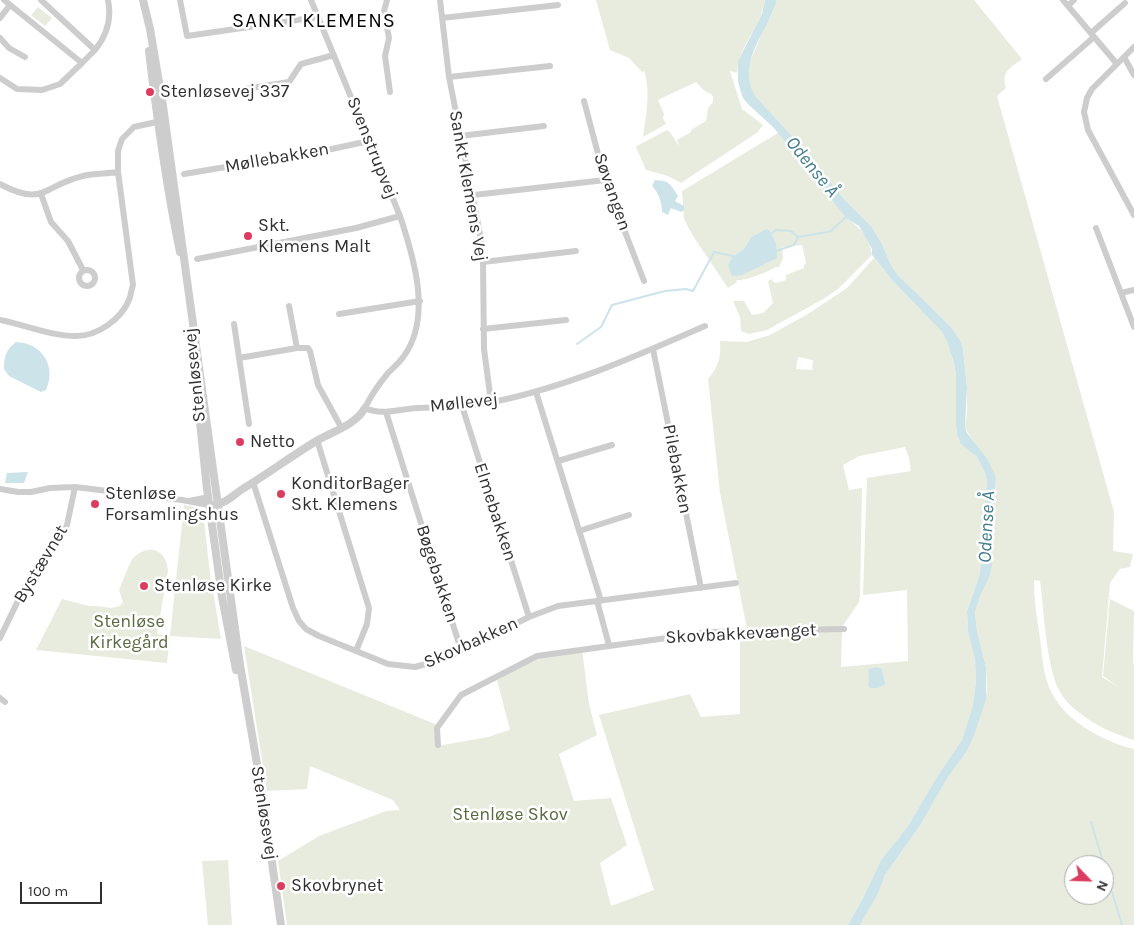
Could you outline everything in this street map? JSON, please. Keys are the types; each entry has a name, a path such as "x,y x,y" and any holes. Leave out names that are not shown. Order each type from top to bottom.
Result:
{"street":[{"path":"4,0 82,64"},
{"path":"41,0 96,50"},
{"path":"0,78 17,88 42,90 60,84 101,43 110,17 108,0"},
{"name":"Stenløsevej","path":"143,0 161,122 171,213 187,294 213,501 262,793 281,925"},
{"path":"180,0 187,36 318,16"},
{"name":"Svenstrupvej","path":"311,0 400,216 406,234 420,301 418,323 413,341 404,356 375,390 365,408"},
{"path":"387,0 384,11 389,38 385,56 390,92"},
{"name":"Sankt Klemens Vej","path":"440,0 449,77 474,195 483,262 484,349 492,402"},
{"path":"1074,0 1065,3 1118,64"},
{"path":"1046,78 1125,3"},
{"path":"0,18 10,5"},
{"path":"442,18 558,5"},
{"path":"0,38 9,48 24,58"},
{"path":"1134,47 1092,89 1087,98 1084,112 1088,130 1134,215"},
{"path":"212,94 290,82 302,64 334,55"},
{"path":"1124,57 1134,75"},
{"path":"449,77 550,66"},
{"name":"Søvangen","path":"584,101 605,180 644,281"},
{"path":"0,320 77,336 93,333 121,314 129,300 133,285 118,172 118,151 122,138 134,127 161,122"},
{"path":"460,136 544,126"},
{"name":"Møllebakken","path":"184,174 324,151 369,141"},
{"path":"0,184 17,193 32,195 41,194 84,176 118,172"},
{"path":"474,195 605,180"},
{"path":"41,194 52,222 68,241 84,270"},
{"path":"197,259 356,228 400,216"},
{"path":"1096,228 1134,327"},
{"path":"483,262 576,251"},
{"path":"1121,293 1134,290"},
{"path":"339,314 420,301"},
{"path":"289,306 297,348"},
{"path":"483,329 566,320"},
{"path":"234,324 249,424"},
{"name":"Møllevej","path":"365,408 373,412 386,412 414,408 462,406 492,402 536,392 579,378 705,326"},
{"path":"239,358 297,348 308,348 318,385 341,427"},
{"name":"Pilebakken","path":"653,349 701,588"},
{"path":"536,392 579,531 599,601 609,645"},
{"name":"Elmebakken","path":"462,406 528,617"},
{"path":"0,488 18,492 32,492 50,488 75,487 187,501 202,505 238,492 317,440 353,422 365,408"},
{"name":"Bøgebakken","path":"386,412 462,650"},
{"path":"317,440 369,608 367,624 356,652"},
{"path":"558,461 612,445"},
{"name":"Skovbakken","path":"254,482 293,608 299,621 306,629 318,636 388,664 415,667 429,664 462,650 528,617 558,606 736,583"},
{"name":"Bystævnet","path":"0,638 28,580 61,537 67,525 75,487"},
{"path":"579,531 629,515"},
{"name":"Skovbakkevænget","path":"438,745 437,728 462,696 537,656 710,632 844,629"}],"green space":[{"path":"596,0 765,0 760,18 742,51 737,73 730,71 742,109 763,125 758,132 681,183 668,176 646,170 636,147 667,130 679,146 677,140 706,121 708,108 713,102 713,97 696,82 658,100 666,124 643,137 648,95 644,71 642,72 629,58 610,50"},
{"path":"776,0 974,0 1022,59 1008,71 1005,78 1006,88 997,96 1114,512 1113,551 1133,554 1130,567 1120,569 1110,583 1102,677 1120,688 1103,676 1110,599 1134,611 1134,740 1113,733 1081,715 1059,690 1048,652 1040,581 1034,580 1043,663 1049,687 1055,699 1073,719 1096,735 1134,749 1134,925 860,925 878,894 885,875 921,824 948,777 967,751 974,736 987,691 986,667 977,631 975,612 990,576 992,566 992,520 996,478 965,428 967,387 963,349 960,340 951,327 898,275 872,227 844,199 750,88 748,69 762,31 771,15"},
{"path":"38,7 52,18 45,26 31,15"},
{"path":"778,133 846,218 864,234 872,255 838,289 825,298 767,330 749,334 741,331 740,317 733,301 744,301 752,315 763,313 773,303 768,281 772,279 773,282 777,283 786,280 786,275 804,268 806,263 802,245 782,247 783,258 779,267 750,278 736,280 737,282 728,288 693,236 684,219 682,191","holes":["766,229 770,230 776,243 733,256 744,249 751,237"]},
{"name":"Stenløse Skov","path":"874,258 892,280 942,332 947,340 956,375 957,435 959,440 977,457 987,482 980,574 967,611 968,632 975,660 976,681 973,705 962,740 938,775 908,826 881,860 848,925 287,925 278,861 319,836 386,811 400,810 393,800 310,766 307,789 267,791 244,646 435,724 437,746 488,737 510,730 497,680 537,658 582,649 589,704 597,735 559,754 574,801 611,798 627,845 600,863 611,906 654,890 599,715 690,694 701,717 740,714 740,634 842,630 841,667 908,661 907,590 863,595 867,478 911,471 905,447 859,456 843,465 849,490 862,488 859,602 842,627 747,629 720,493 708,379 718,362 720,341 747,342 770,335 808,314 847,288","holes":["798,357 813,360 812,370 796,369","882,669 884,680 868,685 870,680 868,673"]},
{"path":"184,505 199,508 203,511 210,574 221,639 170,636"},
{"name":"Stenløse Kirkegård","path":"146,550 161,553 167,563 168,570 157,634 170,636 167,663 36,650 62,599 89,606 111,608 120,606 123,602 119,590 128,568 134,557"},
{"path":"228,860 232,925 208,925 202,861"}],"water":[{"name":"Odense Å","path":"765,0 776,0 776,3 751,60 750,84 755,96 793,137 844,199 872,227 898,275 951,327 960,340 963,349 967,387 965,428 988,460 996,478 992,520 992,566 990,576 975,612 977,631 986,667 986,699 967,751 948,777 921,824 885,875 878,894 860,925 848,925 881,860 908,826 938,775 962,740 973,705 976,681 975,660 968,632 967,611 980,574 987,482 977,457 961,444 957,435 956,375 947,341 942,332 892,280 872,255 872,249 859,226 846,218 774,128 743,98 738,82 738,61 762,14"},
{"path":"655,180 671,185 678,196 675,201 684,206 684,210 681,212 671,208 668,215 662,212 660,198 652,186"},
{"path":"766,229 770,230 776,243 777,258 742,275 732,276 728,265 733,256 744,249 751,237"},
{"path":"16,342 25,343 33,347 45,357 50,373 46,390 41,392 9,376 4,369 6,354"},
{"path":"28,472 24,483 5,483 7,473"},
{"path":"877,667 882,669 885,684 878,688 870,688 868,685 869,669"}],"waterway":[{"path":"772,233 776,230 791,231 798,237 827,232 831,231 847,216"},
{"path":"776,251 794,245 798,237"},
{"path":"577,344 601,327 612,305 665,291 686,289 693,291 714,252 733,256"},
{"path":"1091,822 1101,855"},
{"path":"1114,899 1122,925"}],"place":[{"name":"Stenløsevej 337","path":"150,92"},
{"name":"Skt. Klemens Malt","path":"248,236"},
{"name":"Netto","path":"240,442"},
{"name":"KonditorBager Skt. Klemens","path":"281,494"},
{"name":"Stenløse Forsamlingshus","path":"95,504"},
{"name":"Stenløse Kirke","path":"144,586"},
{"name":"Skovbrynet","path":"281,886"}],"district":[{"name":"SANKT KLEMENS","path":"314,21"}]}
